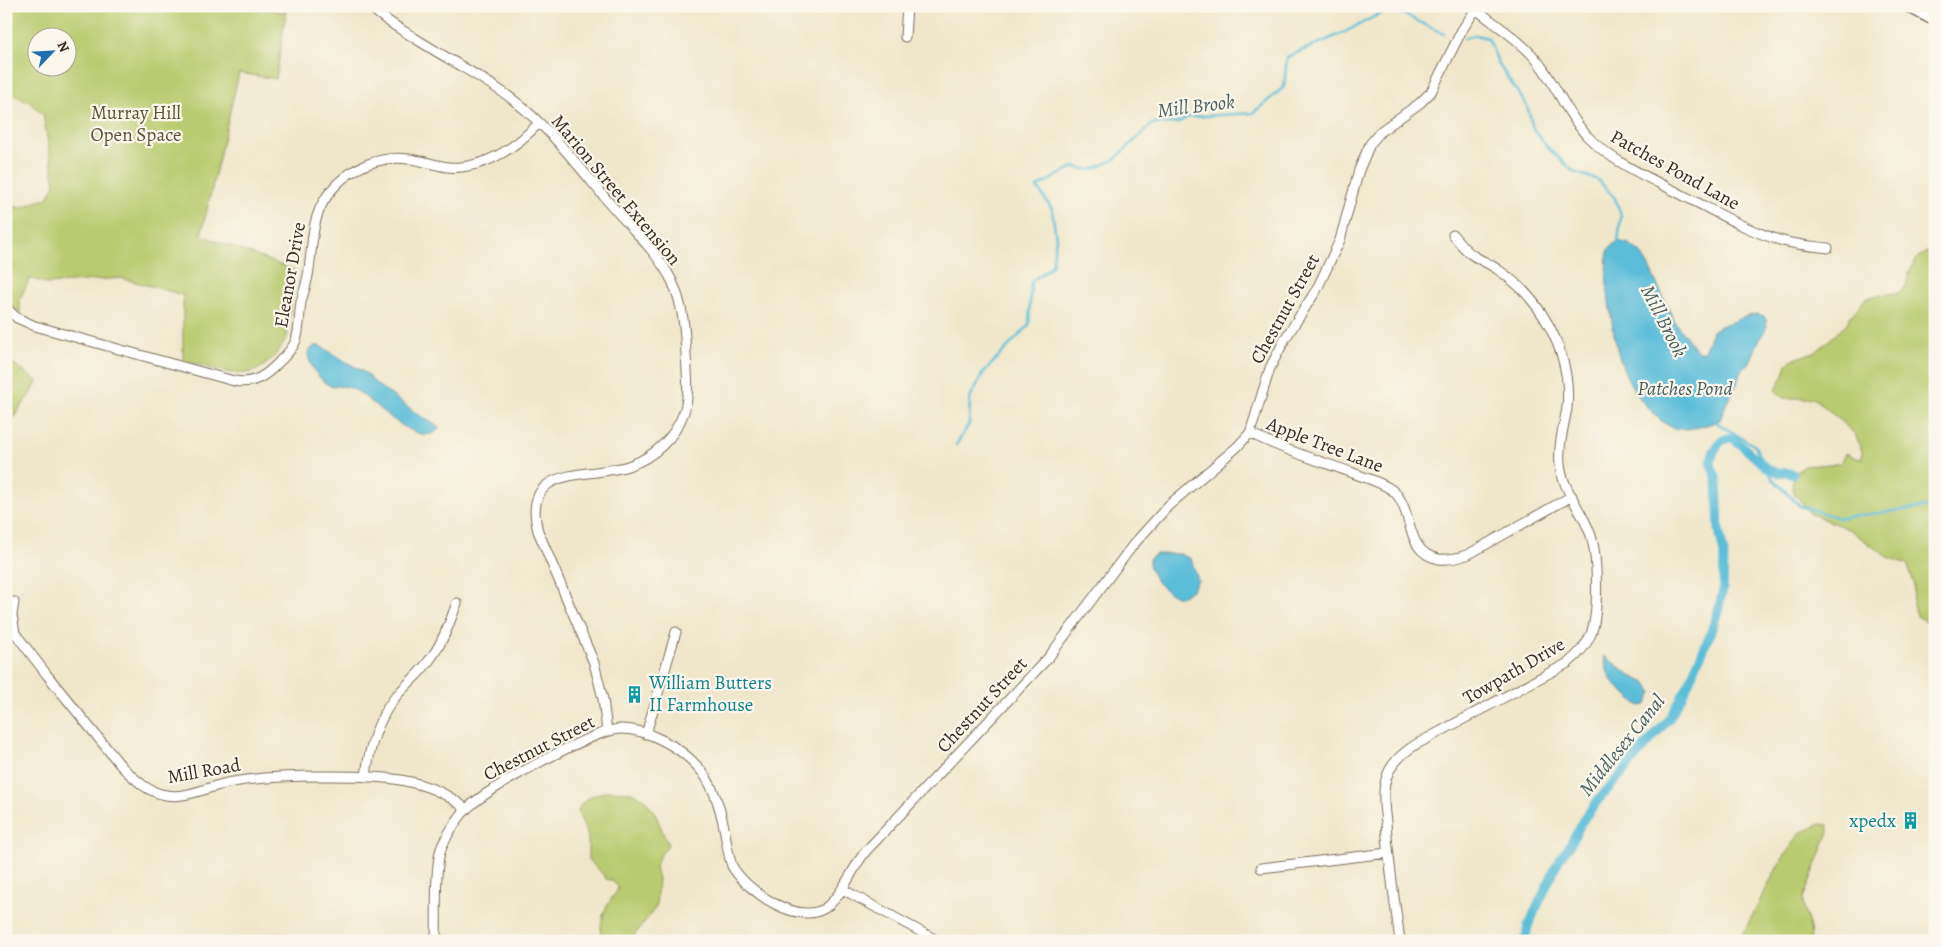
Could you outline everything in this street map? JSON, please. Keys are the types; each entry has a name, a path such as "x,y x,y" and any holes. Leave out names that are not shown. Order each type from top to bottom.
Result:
{"main road":[{"path":"1908,6 1934,17"}],"street":[{"name":"Marion Street Extension","path":"370,6 405,32 510,97 539,123 574,159 660,262 676,291 685,330 687,401 680,420 665,443 643,460 626,467 572,474 554,480 541,492 536,503 535,516 538,531 594,663 602,693 608,731"},
{"path":"905,37 907,6"},
{"name":"Patches Pond Lane","path":"1477,8 1533,56 1549,77 1572,118 1588,137 1607,154 1702,205 1763,234 1788,243 1828,248"},
{"name":"Chestnut Street","path":"436,941 439,857 452,828 466,809 480,797 514,776 608,731 622,729 646,734 679,751 693,762 703,774 720,810 732,866 752,888 786,910 804,914 815,913 830,905 866,851 1053,653 1133,545 1151,524 1183,490 1230,452 1250,433 1270,368 1317,289 1340,240 1350,211 1359,170 1370,144 1382,131 1420,103 1431,92 1462,30 1477,8"},
{"name":"Eleanor Drive","path":"6,308 17,318 34,326 234,380 249,382 258,379 267,374 282,359 296,340 301,304 309,271 315,220 323,202 341,180 365,165 392,158 411,159 452,168 476,164 495,158 512,148 539,123"},
{"name":"Towpath Drive","path":"1400,941 1388,853 1384,788 1388,772 1395,761 1415,745 1568,663 1580,652 1589,639 1593,629 1595,614 1594,550 1588,528 1564,482 1560,464 1567,394 1565,369 1555,338 1542,313 1522,289 1495,268 1468,252 1453,235"},
{"name":"Apple Tree Lane","path":"1250,433 1369,479 1391,490 1402,504 1414,540 1426,553 1436,558 1458,558 1469,554 1572,496"},
{"path":"14,602 12,615 15,632"},
{"path":"366,777 368,756 381,720 398,695 420,673 432,657 444,637 457,603"},
{"name":"Mill Road","path":"6,620 47,675 122,767 143,786 156,793 166,796 179,796 231,782 252,779 304,776 388,778 419,784 438,791 466,809"},
{"path":"646,734 676,632"},
{"path":"1260,868 1388,853"},
{"path":"842,889 938,941"}],"green space":[{"name":"Murray Hill Open Space","path":"6,6 245,6 286,12 276,79 239,73 201,235 294,270 287,338 276,354 264,365 253,371 241,373 215,369 183,360 183,295 121,278 47,284 30,278 20,299 20,313 6,301 6,202 19,208 48,198 55,184 43,114 30,103 6,91"},
{"path":"1935,248 1935,626 1917,616 1913,606 1914,583 1907,564 1887,557 1850,530 1810,513 1795,494 1792,486 1793,474 1805,466 1841,463 1846,453 1861,459 1863,454 1855,434 1818,401 1813,398 1783,398 1775,390 1784,375 1787,364 1791,360 1817,351 1845,326 1865,299 1877,295 1898,293 1902,290 1906,286 1910,270 1918,257"},
{"path":"6,358 38,382 6,429"},
{"path":"608,791 632,792 645,800 655,813 668,845 659,857 655,867 658,879 656,907 630,941 601,941 603,914 618,887 613,881 606,879 588,860 588,837 578,812 585,801 594,795"},
{"path":"1821,824 1828,825 1829,832 1803,899 1811,936 1810,941 1739,941 1779,864 1800,833"}],"water":[{"name":"Patches Pond","path":"1619,241 1629,244 1640,252 1676,324 1698,352 1704,352 1712,331 1718,327 1747,316 1758,314 1764,316 1767,326 1750,363 1740,372 1737,384 1720,420 1689,429 1672,427 1662,421 1642,402 1627,378 1618,352 1607,288 1606,264 1608,252 1612,245"},
{"path":"314,346 320,346 367,374 376,384 439,427 438,430 429,434 419,433 395,420 353,389 327,384 315,372 309,360 308,352"},
{"path":"1156,554 1180,554 1191,559 1198,580 1192,590 1180,597 1168,592 1158,583 1149,565 1149,559"},
{"path":"1604,656 1633,677 1648,684 1652,692 1647,704 1638,705 1615,685 1608,674"}],"waterway":[{"name":"Mill Brook","path":"956,445 969,424 970,398 983,373 1029,325 1031,282 1052,266 1056,238 1052,209 1037,187 1073,167 1091,170 1114,160 1152,124 1178,123 1188,117 1253,113 1284,87 1287,57 1343,33 1391,8 1444,34"},
{"name":"Mill Brook","path":"1464,38 1475,35 1488,38 1499,65 1527,106 1533,128 1546,146 1574,172 1598,180 1615,198 1621,215 1618,243"},
{"name":"Mill Brook","path":"1714,421 1755,446 1772,478 1800,506 1839,518 1935,506"},
{"name":"Middlesex Canal","path":"1525,941 1528,926 1560,858 1568,848 1583,820 1596,803 1669,719 1686,689 1709,637 1723,590 1724,554 1719,530 1717,479 1711,460 1714,451 1721,441 1733,438 1767,468 1777,473 1793,474"}],"place":[{"name":"William Butters II Farmhouse","path":"635,694"},
{"name":"xpedx","path":"1910,821"}]}
